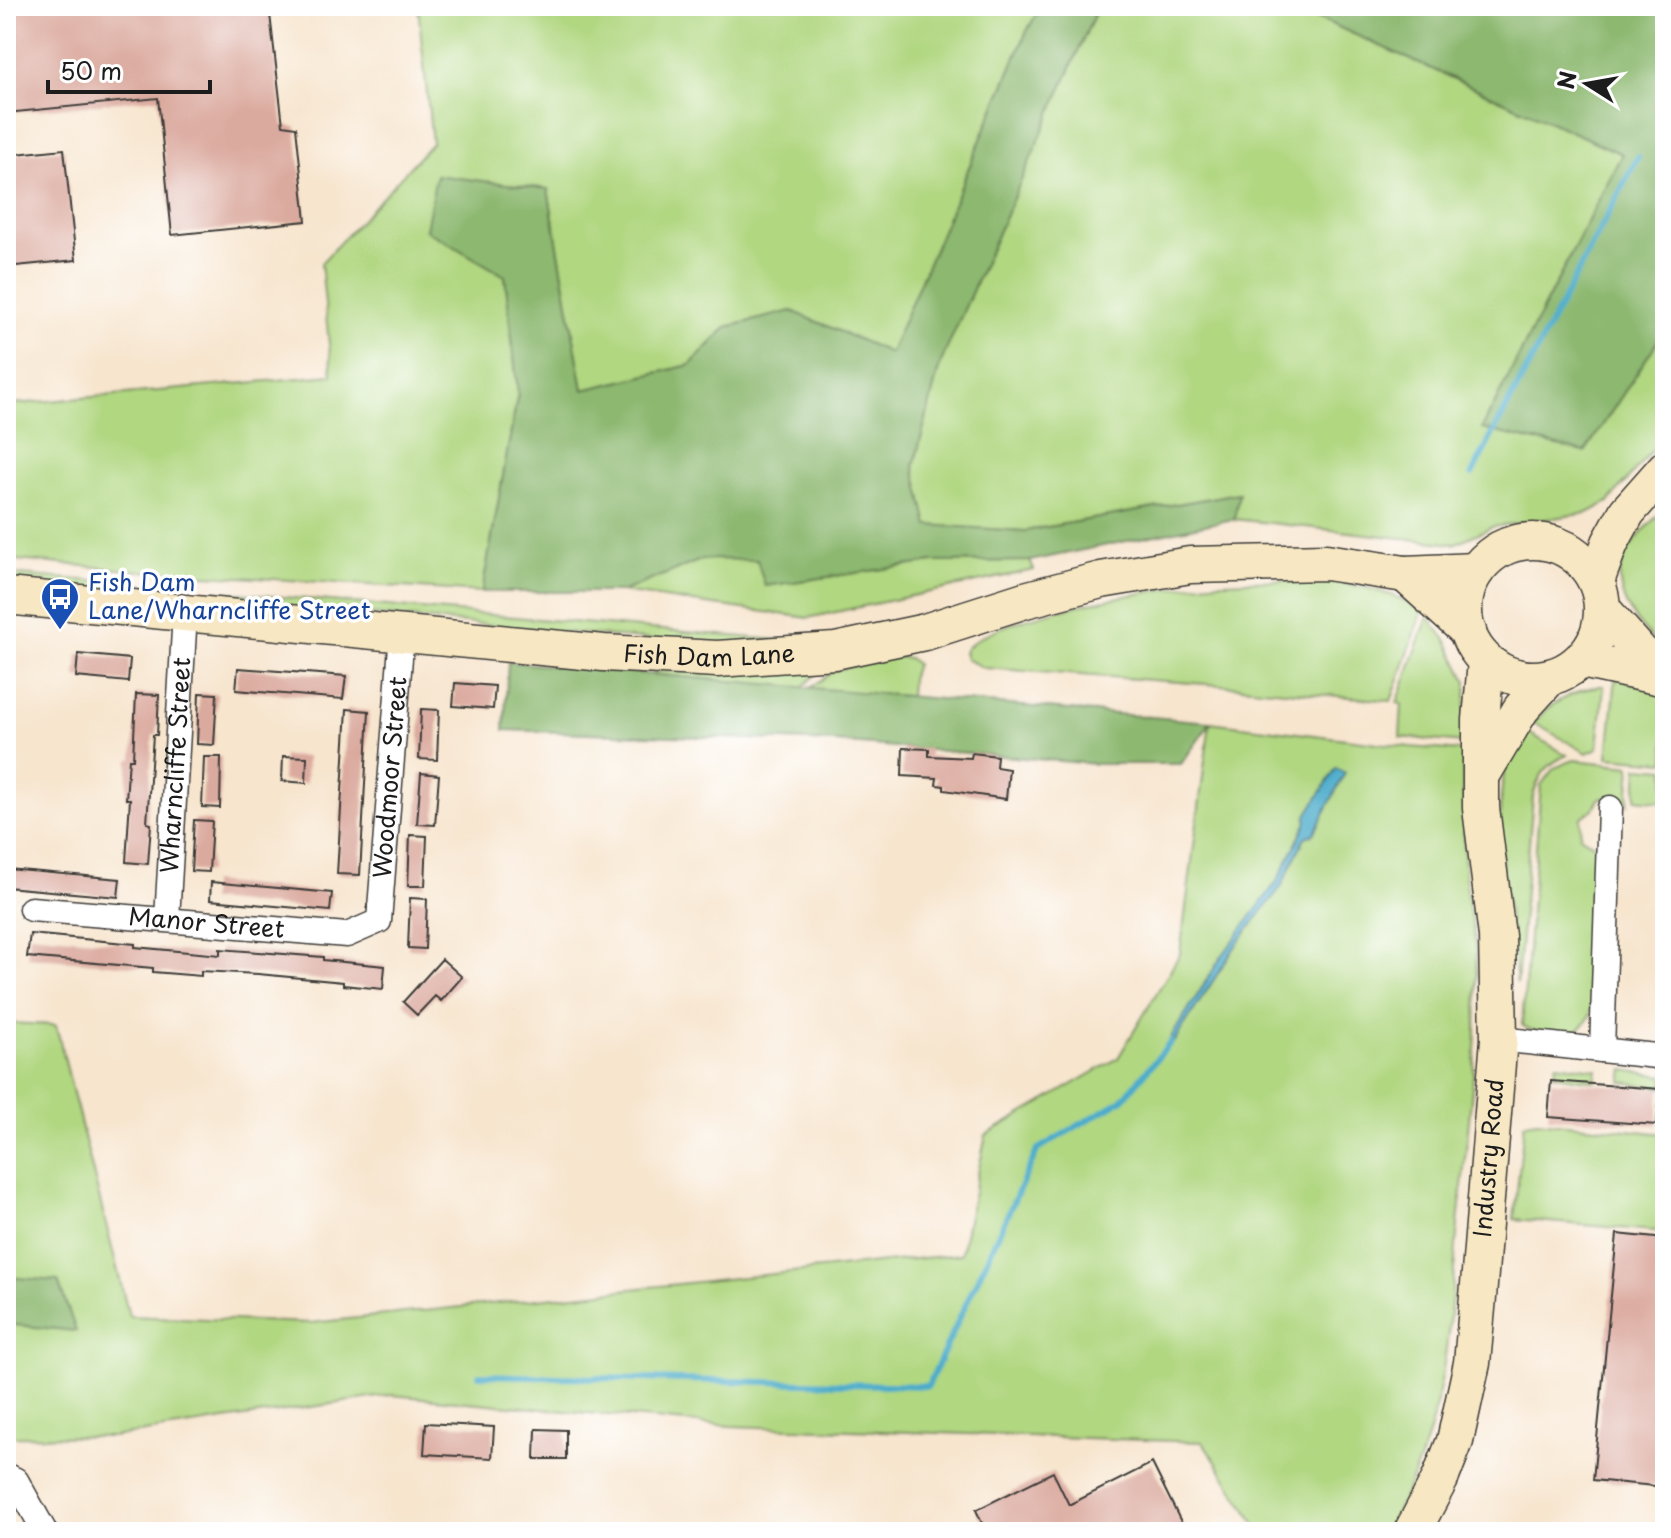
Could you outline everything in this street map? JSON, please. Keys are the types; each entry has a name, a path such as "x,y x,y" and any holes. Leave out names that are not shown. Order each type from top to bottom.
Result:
{"street":[{"path":"1566,669 1596,637 1599,595 1610,543 1627,512 1665,469"},
{"path":"1550,543 1627,512"},
{"path":"1477,646 1465,600 1476,571 1501,549 1525,541 1550,543 1578,556 1599,595 1640,652 1665,676"},
{"name":"Fish Dam Lane","path":"6,596 604,653 717,659 835,651 925,632 1101,580 1190,565 1326,562 1405,574 1476,571"},
{"path":"1405,574 1477,646 1516,677 1533,679 1566,669 1665,676"},
{"name":"Wharncliffe Street","path":"167,919 185,613"},
{"name":"Woodmoor Street","path":"379,921 402,633"},
{"name":"Industry Road","path":"1412,1532 1440,1479 1465,1406 1474,1337 1499,1039 1497,936 1481,808 1483,773 1477,646"},
{"name":"Industry Road","path":"1483,773 1521,709 1566,669"},
{"path":"1602,1050 1604,820"},
{"name":"Manor Street","path":"31,909 347,935 379,921"},
{"path":"1499,1039 1665,1057"},
{"path":"6,1475 16,1480 45,1532"}],"green space":[{"path":"418,6 1041,6 1027,31 890,353 792,311 727,327 690,365 583,390 548,189 426,230 505,276 518,393 482,592 141,571 6,559 6,405 332,375 321,263 432,143"},
{"path":"1041,6 1098,6 940,364 914,466 928,525 1025,531 1239,493 1234,519 1030,561 933,562 765,586 757,560 703,559 621,592 482,592 518,393 505,276 426,230 436,175 548,189 583,390 690,365 727,327 792,311 890,353 1027,31"},
{"path":"1098,6 1291,6 1622,154 1482,428 1585,452 1665,330 1665,435 1609,502 1588,513 1492,527 1454,544 1234,519 1238,493 1025,531 928,526 914,466 940,364"},
{"path":"1291,6 1665,6 1665,330 1585,452 1482,429 1622,154"},
{"path":"1665,507 1665,652 1630,612 1624,600 1620,574 1631,547"},
{"path":"703,559 758,559 766,586 933,562 1030,561 1034,570 808,618 621,592"},
{"path":"6,574 180,588 180,598 6,582"},
{"path":"1296,580 1348,585 1374,590 1419,609 1422,613 1391,701 984,668 966,659 964,652 979,639 1006,626 1042,615 1125,596 1220,582"},
{"path":"215,591 801,642 696,644 213,600"},
{"path":"1428,617 1447,641 1467,681 1463,743 1400,737 1402,704 1397,703"},
{"path":"899,657 909,658 916,664 910,696 809,689 835,670"},
{"path":"508,662 1211,722 1181,764 1095,764 836,742 504,730"},
{"path":"828,664 801,688 652,674 656,671"},
{"path":"1616,677 1665,694 1665,762 1608,757"},
{"path":"1604,686 1598,748 1587,753 1534,723 1547,709 1563,699"},
{"path":"1210,722 1462,751 1464,860 1477,980 1472,1090 1450,1315 1432,1423 1405,1495 1385,1532 1261,1532 1203,1442 730,1426 391,1395 112,1437 6,1436 6,1023 56,1025 129,1316 311,1323 961,1254 986,1135 1118,1058 1180,954"},
{"path":"1524,730 1567,755 1545,771 1533,796 1517,984 1500,823 1505,769"},
{"path":"1574,760 1631,766 1628,804 1622,797 1600,798 1593,809 1581,818 1580,836 1594,845 1597,853 1592,1009 1580,1028 1569,1033 1554,1033 1522,1025 1541,785 1554,768"},
{"path":"1638,767 1665,769 1665,802 1636,799"},
{"path":"1556,1064 1597,1069 1595,1081 1555,1075"},
{"path":"1624,1070 1664,1076 1663,1088 1622,1082"},
{"path":"1537,1121 1665,1134 1665,1232 1514,1219 1524,1123"},
{"path":"6,1277 58,1281 76,1331 6,1324"}],"water":[{"path":"1336,768 1345,773 1314,834 1305,837 1281,887 1235,947 1168,1047 1171,1037 1222,956 1278,880 1306,824 1307,815"}],"building":[{"path":"6,6 269,6 283,125 296,127 306,221 172,235 158,98 6,113"},
{"path":"64,149 76,260 6,267 6,155"},
{"path":"78,654 130,659 128,682 76,677"},
{"path":"238,668 346,676 343,699 236,690"},
{"path":"455,683 495,686 493,709 453,706"},
{"path":"199,693 217,694 214,745 197,744"},
{"path":"136,694 159,695 147,823 151,824 148,864 126,862 130,799 126,799 129,759 133,759"},
{"path":"347,709 369,711 360,875 337,874"},
{"path":"421,709 439,710 437,760 419,759"},
{"path":"903,748 929,749 929,756 971,758 972,753 997,756 996,767 1009,769 1006,799 944,790 944,786 936,785 937,778 902,776"},
{"path":"283,756 307,757 306,783 282,781"},
{"path":"204,757 221,757 220,808 202,807"},
{"path":"421,773 439,775 435,825 417,824"},
{"path":"194,820 212,821 209,872 191,871"},
{"path":"410,835 427,836 425,886 408,886"},
{"path":"7,869 120,879 118,897 6,887"},
{"path":"211,882 332,893 330,911 210,900"},
{"path":"410,898 427,899 425,949 408,948"},
{"path":"30,934 220,955 220,949 323,957 323,960 385,966 383,989 258,974 201,971 201,976 153,972 153,968 27,957"},
{"path":"442,959 462,977 441,1001 435,996 417,1015 403,1002"},
{"path":"1551,1081 1660,1089 1657,1125 1548,1117"},
{"path":"1617,1234 1665,1239 1665,1487 1593,1480"},
{"path":"426,1423 494,1427 492,1458 424,1454"},
{"path":"536,1429 566,1430 566,1459 535,1459"},
{"path":"1152,1463 1186,1532 986,1532 976,1510 1053,1472 1069,1505"}],"waterway":[{"path":"1472,474 1638,157"},
{"path":"479,1375 928,1386 1038,1149 1122,1100 1171,1042"}],"place":[{"name":"Fish Dam Lane/Wharncliffe Street","path":"60,631"}]}
